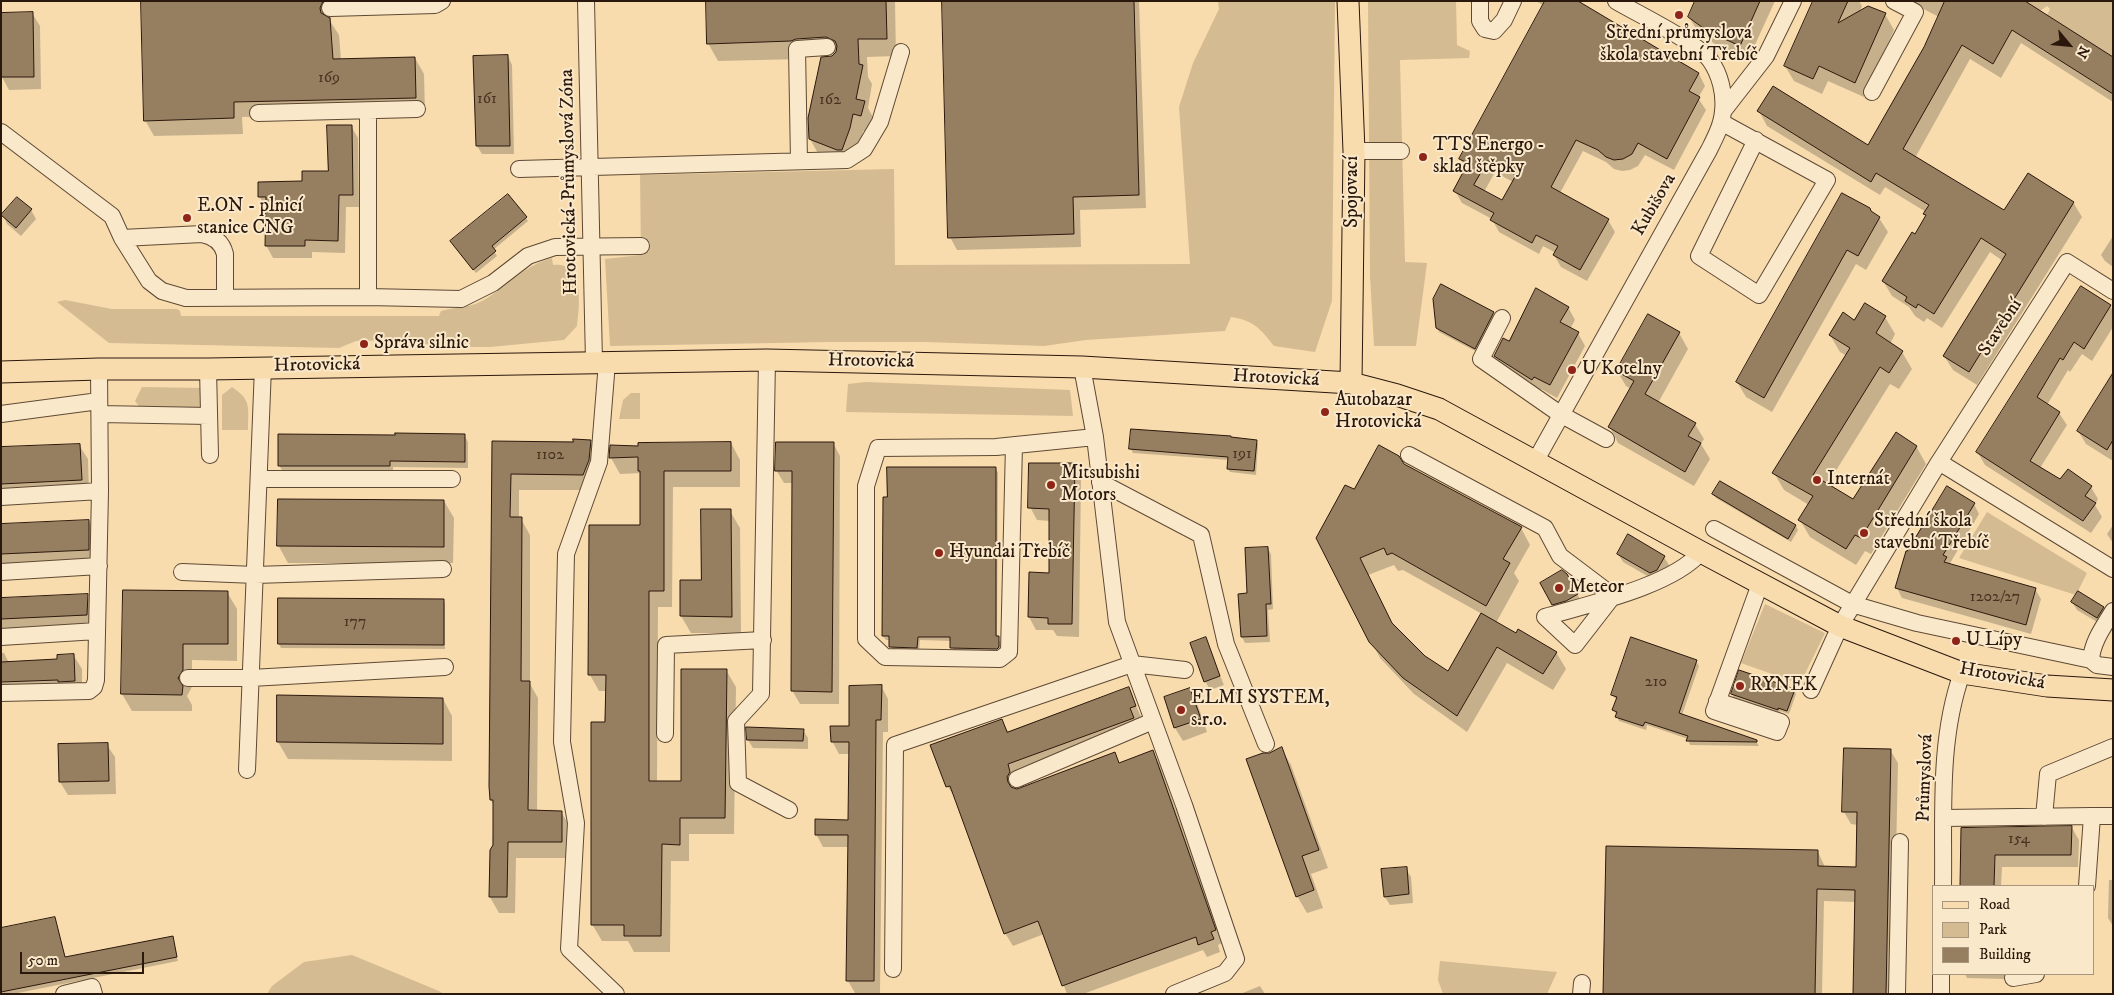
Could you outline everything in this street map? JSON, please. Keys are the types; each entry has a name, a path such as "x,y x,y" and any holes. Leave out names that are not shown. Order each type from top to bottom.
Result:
{"main road":[{"name":"Spojovací","path":"1348,1 1354,152 1351,383"},
{"name":"Hrotovická","path":"1,372 99,368 208,369 767,360 1082,367 1351,383 1397,395 1439,409 1840,626 1962,673 2047,686 2113,690"}],"street":[{"path":"330,8 435,5 442,1"},
{"name":"Hrotovická-Průmyslová Zóna","path":"586,1 591,246 601,362 599,462 566,554 562,742 576,823 570,949 616,994"},
{"path":"1480,1 1480,21 1485,28 1494,30 1504,20 1513,1"},
{"name":"Kubišova","path":"1536,460 1560,414 1710,150 1722,116 1723,89 1710,60 1696,47 1616,1"},
{"path":"1756,140 1699,256 1759,295 1827,180 1756,140 1722,116 1766,56 1793,1"},
{"path":"1872,92 1915,12 1894,1"},
{"path":"799,161 797,49 827,47"},
{"path":"519,169 589,167 678,160 775,158 799,161 847,160 864,149 880,122 901,52"},
{"path":"258,113 417,109"},
{"path":"368,111 368,297"},
{"path":"1,132 112,216 122,238 149,281 162,291 186,298 368,297 461,299 493,283 528,256 555,247 641,246"},
{"path":"1354,152 1401,151"},
{"path":"122,238 202,234 214,238 223,247 225,254 225,298"},
{"name":"Stavební","path":"1840,626 1939,462 2067,262 2113,291"},
{"path":"1502,318 1481,358 1560,414 1606,439"},
{"path":"767,360 762,694 736,722 738,783 789,810"},
{"path":"1082,367 1095,437 1117,622 1236,959 1225,973 1174,994"},
{"path":"1,694 89,691 94,687 96,680 99,566 99,368"},
{"path":"247,770 263,368"},
{"path":"208,369 210,455"},
{"path":"1,414 99,408 209,416"},
{"path":"1014,445 1010,652 1000,659 885,657 866,639 866,486 878,448 1014,445 1095,437"},
{"path":"1409,455 1545,528 1560,556 1613,596"},
{"path":"1939,462 2113,569"},
{"path":"259,479 452,479"},
{"path":"1100,482 1201,535 1226,644 1266,744"},
{"path":"1,497 100,491"},
{"path":"1714,528 1852,604 1918,623 2091,660 2097,665 2113,667"},
{"path":"1613,596 1575,645 1545,617 1666,578 1693,562 1701,552"},
{"path":"1,572 99,566"},
{"path":"182,572 255,575 443,568"},
{"path":"1760,584 1714,711 1777,732 1780,722"},
{"path":"2091,660 2097,638 2113,611"},
{"path":"1812,690 1840,626"},
{"path":"1,637 97,631"},
{"path":"665,734 666,645 762,640"},
{"path":"893,970 895,745 1132,664 1185,670"},
{"path":"188,678 251,678 445,667"},
{"name":"Průmyslová","path":"1943,885 1946,736 1953,697 1962,673"},
{"path":"1017,779 1153,722"},
{"path":"2044,817 2048,774 2113,747"},
{"path":"2087,885 2092,816"},
{"path":"1944,818 2113,816"},
{"path":"1897,994 1900,842"},
{"path":"1940,994 1941,975"},
{"path":"2013,978 2030,975"},
{"path":"64,994 92,987 94,994"}],"green space":[{"path":"1218,1 1335,1 1332,301 1315,352 1274,346 1256,326 1245,320 1231,317 1225,331 1086,340 1044,346 925,342 828,342 610,346 605,259 641,255 640,175 894,169 895,265 1190,264 1179,107 1193,63 1219,9"},
{"path":"1368,1 1456,1 1457,45 1470,51 1469,58 1400,60 1405,262 1427,263 1416,346 1374,346 1370,276"},
{"path":"2025,1 2113,1 2113,57 2047,15 2050,9 2047,6 2040,11"},
{"path":"552,258 553,265 563,266 570,270 575,277 579,296 577,326 564,340 490,347 445,347 397,340 356,341 339,348 109,343 57,302 65,300 112,309 177,309 180,311 181,316 439,316 441,311 472,305 482,301 532,266"},
{"path":"866,382 1070,390 1073,416 846,412 848,384"},
{"path":"142,387 204,388 206,401 196,411 142,410 135,401"},
{"path":"232,387 243,396 248,405 248,430 222,430 222,395"},
{"path":"631,393 640,393 640,419 619,419 623,400"},
{"path":"1987,512 2087,573 2076,595 1959,558"},
{"path":"1765,604 1825,633 1800,684 1741,663"},
{"path":"352,955 444,994 267,994 272,986 304,962"},
{"path":"1440,961 1557,972 1547,994 1443,994 1438,980"}],"building":[{"path":"141,1 323,1 320,8 321,13 330,18 333,59 415,57 416,98 234,102 234,118 144,121"},
{"path":"706,1 886,1 887,39 858,39 859,64 863,65 856,99 865,101 861,116 853,114 842,150 837,150 809,139 808,118 821,57 832,56 836,52 837,46 835,41 826,37 791,41 707,44"},
{"path":"942,1 1134,1 1139,195 1073,197 1074,234 948,238"},
{"path":"1545,1 1578,1 1699,73 1689,91 1700,97 1667,159 1638,143 1632,154 1623,159 1614,160 1576,140 1551,187 1609,219 1580,270 1553,255 1558,246 1536,235 1532,243 1490,220 1494,213 1453,191 1468,163 1459,159","holes":["1488,161 1516,175 1502,200 1474,185"]},
{"path":"1695,1 1760,1 1740,46 1718,36 1717,38 1688,17"},
{"path":"1813,1 1848,1 1838,23 1868,6 1886,13 1855,83 1819,66 1813,79 1784,66"},
{"path":"1945,1 2025,1 2113,57 2113,94 2012,30 1993,64 1962,45 1903,149 2004,210 2028,173 2074,202 1969,372 1943,356 2006,254 1981,238 1934,314 1918,304 1916,308 1905,301 1907,297 1882,281 1912,232 1915,234 1926,215 1923,214 1929,205 1876,173 1871,182 1757,111 1773,86 1868,145 1924,47"},
{"path":"33,12 34,77 1,77 1,13"},
{"path":"508,55 510,146 476,146 473,56"},
{"path":"327,125 352,125 353,195 339,195 338,241 305,240 305,246 265,246 266,197 258,197 258,182 302,181 302,171 328,171"},
{"path":"1842,193 1870,208 1871,211 1880,217 1858,256 1847,250 1764,398 1736,382"},
{"path":"508,194 527,217 492,246 496,251 473,270 450,241"},
{"path":"17,197 32,209 16,228 1,215"},
{"path":"1441,284 1494,312 1475,349 1436,328 1433,299"},
{"path":"2081,286 2111,305 2084,349 2074,342 2063,360 2060,358 2037,397 2060,412 2030,461 2060,479 2068,469 2092,486 2085,496 2096,503 2083,521 1976,452"},
{"path":"1536,288 1569,307 1560,322 1579,332 1550,385 1534,377 1532,380 1494,356 1503,338 1509,341"},
{"path":"1865,303 1886,316 1876,333 1903,351 1889,373 1880,367 1813,475 1853,499 1896,432 1917,446 1861,538 1855,535 1846,549 1798,520 1813,496 1772,473 1850,348 1829,335 1843,312 1854,320"},
{"path":"1648,314 1680,332 1645,394 1696,423 1688,436 1701,443 1685,472 1608,427 1634,381 1616,371"},
{"path":"2113,373 2113,440 2107,450 2077,431"},
{"path":"1131,429 1231,436 1257,440 1254,471 1227,469 1228,457 1129,449"},
{"path":"395,433 465,434 465,462 390,461 390,466 278,466 278,434 395,435"},
{"path":"573,439 591,440 589,460 583,475 511,474 510,517 522,517 521,681 530,681 528,810 562,811 562,842 508,842 507,897 489,897 490,850 493,845 493,800 490,800 489,786 492,441 573,442"},
{"path":"731,442 731,471 664,471 664,591 649,591 649,781 681,781 681,669 727,669 725,818 680,818 680,845 662,844 661,936 624,936 624,925 591,925 591,722 605,722 606,675 588,675 589,525 640,525 640,471 638,471 638,457 609,458 610,445 638,446 638,443"},
{"path":"776,442 834,442 832,692 791,691 792,471 775,471"},
{"path":"80,444 82,480 1,484 1,447"},
{"path":"1379,445 1399,456 1404,464 1522,527 1503,559 1510,563 1486,606 1392,553 1387,555 1384,548 1360,558 1392,623 1425,656 1448,671 1481,613 1516,633 1518,629 1557,652 1543,674 1497,647 1457,716 1403,678 1369,642 1316,538 1345,485 1354,489"},
{"path":"1029,463 1075,463 1072,624 1048,624 1048,618 1028,617 1029,572 1049,573 1049,509 1028,508"},
{"name":"Hyundai Třebíč","path":"887,467 996,467 996,636 999,636 999,647 997,649 950,648 950,637 918,637 917,648 889,647 889,636 882,636 883,497 887,497"},
{"path":"1720,481 1796,525 1788,539 1712,494"},
{"path":"1947,486 1975,503 1943,555 1947,557 1944,562 2036,588 2026,625 1895,588 1906,551"},
{"path":"278,499 444,500 444,547 277,546"},
{"path":"701,509 731,509 732,617 680,616 680,580 701,580"},
{"path":"89,520 89,550 1,554 1,524"},
{"path":"1628,534 1665,556 1657,570 1650,573 1617,554"},
{"path":"1268,547 1271,604 1266,604 1267,636 1241,637 1238,594 1247,593 1245,548"},
{"name":"Meteor","path":"1562,570 1567,574 1578,594 1566,601 1552,605 1540,583"},
{"path":"123,590 228,591 228,644 183,644 183,670 178,678 183,686 182,695 121,694"},
{"path":"2078,591 2104,607 2097,618 2071,602"},
{"path":"88,594 87,615 1,619 1,598"},
{"path":"278,598 444,599 444,645 278,644"},
{"path":"1206,637 1220,676 1204,682 1190,643"},
{"path":"1631,637 1697,660 1679,713 1757,740 1757,742 1686,741 1688,736 1645,722 1643,726 1615,717 1617,712 1612,710 1617,697 1611,695"},
{"path":"74,654 75,681 1,682 1,662 57,659 57,655"},
{"path":"1739,670 1795,689 1787,711 1778,708 1778,710 1731,694"},
{"path":"882,685 881,720 876,720 874,981 846,981 848,835 815,835 815,819 848,820 849,742 831,742 830,726 849,726 849,686"},
{"path":"1129,687 1136,706 1130,708 1134,718 1008,764 1010,772 1007,777 1008,782 1011,787 1017,789 1115,752 1119,763 1153,750 1216,930 1211,932 1214,939 1198,945 1196,937 1062,986 1038,921 1004,934 950,786 946,787 930,745 1002,719 1007,732"},
{"path":"1190,688 1201,719 1174,728 1164,697"},
{"path":"277,695 443,698 443,744 277,742"},
{"path":"746,727 804,729 803,741 747,740"},
{"path":"108,743 109,781 59,782 58,744"},
{"path":"1282,747 1319,850 1302,856 1314,890 1296,897 1246,759 1263,753 1269,753"},
{"path":"1844,748 1891,749 1886,994 1853,994 1855,890 1817,889 1815,994 1603,994 1606,846 1818,850 1818,866 1856,867 1857,812 1842,812"},
{"path":"2072,826 2071,855 1995,855 1994,885 1960,885 1961,828"},
{"path":"1407,867 1409,894 1384,897 1381,869"},
{"path":"55,917 65,957 173,936 177,957 1,992 1,928"}],"place":[{"name":"Střední průmyslová škola stavební Třebíč","path":"1679,15"},
{"name":"TTS Energo - sklad štěpky","path":"1423,157"},
{"name":"E.ON - plnicí stanice CNG","path":"187,218"},
{"name":"Správa silnic","path":"364,344"},
{"name":"U Kotelny","path":"1572,370"},
{"name":"Autobazar Hrotovická","path":"1325,412"},
{"name":"Internát","path":"1817,480"},
{"name":"Mitsubishi Motors","path":"1051,485"},
{"name":"Střední škola stavební Třebíč","path":"1864,533"},
{"name":"Hyundai Třebíč","path":"939,553"},
{"name":"Meteor","path":"1559,588"},
{"name":"U Lípy","path":"1956,641"},
{"name":"RYNEK","path":"1740,686"},
{"name":"ELMI SYSTEM, s.r.o.","path":"1181,710"}]}
